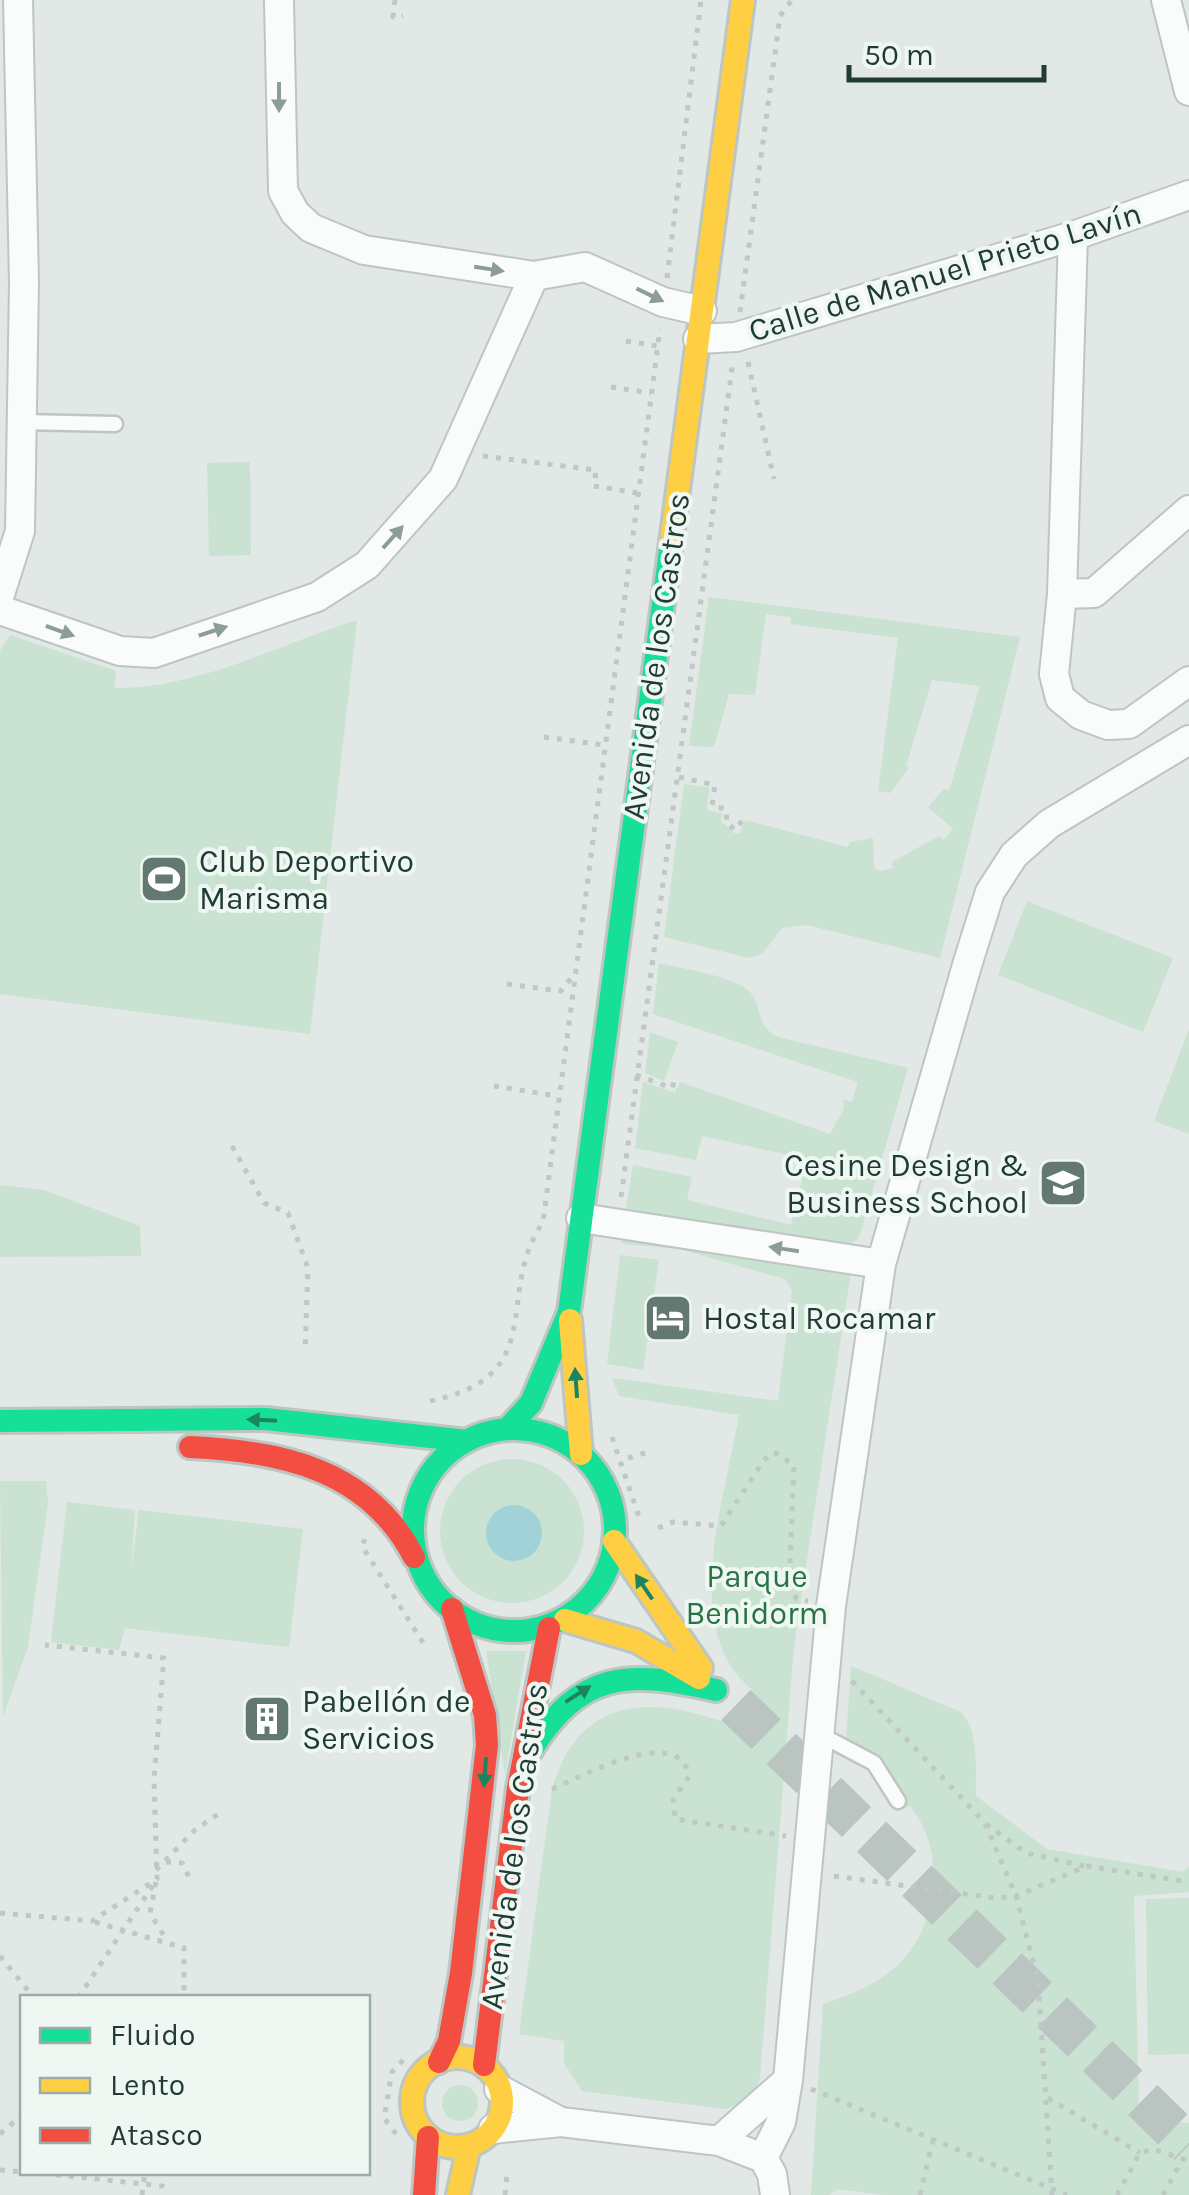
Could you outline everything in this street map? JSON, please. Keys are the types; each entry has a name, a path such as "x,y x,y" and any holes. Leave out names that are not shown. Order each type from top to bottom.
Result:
{"main road":[{"name":"Avenida de los Castros","path":"581,1454 569,1312 743,0"},
{"name":"Avenida de los Castros","path":"509,1427 530,1403 569,1312"},
{"path":"0,1421 266,1419 467,1441"},
{"path":"418,1564 413,1514 420,1489 438,1462 467,1441 509,1427 555,1437 581,1454 604,1486 613,1512 614,1541 597,1587 557,1624"},
{"path":"169,1447 242,1448 332,1477 394,1520 432,1590 452,1610 488,1628 522,1632 557,1624 612,1628 644,1641 736,1705"},
{"path":"614,1541 716,1690"},
{"name":"Avenida de los Castros","path":"439,2062 449,2041 461,1973 487,1745 485,1715 452,1610"},
{"name":"Avenida de los Castros","path":"492,2077 521,1771 557,1624"},
{"path":"521,1771 548,1719 586,1686 631,1676 660,1676 716,1690"},
{"path":"455,2058 492,2077 500,2113 492,2129 469,2146 442,2145 428,2137 414,2118 412,2099 416,2084 439,2062 455,2058"},
{"path":"424,2195 428,2137"},
{"path":"458,2195 469,2146"}],"street":[{"path":"0,594 20,531 18,0"},
{"name":"Calle de Manuel Prieto Lavín","path":"280,0 279,164 283,190 294,212 330,238 364,250 534,276 585,267 663,302 700,325 736,338 1073,236 1189,195"},
{"path":"1166,0 1189,91"},
{"path":"1073,236 1062,594 1054,674 1060,698 1081,715 1108,724 1129,724 1189,681"},
{"path":"0,610 120,652 154,653 317,597 367,564 443,479 534,276"},
{"path":"1062,594 1094,594 1189,510"},
{"path":"762,2158 781,2122 788,2080 831,1606 880,1264 990,892 1014,855 1049,824 1189,740"},
{"path":"581,1218 880,1264"},
{"path":"492,2077 561,2122"},
{"path":"719,2140 788,2080"},
{"path":"492,2129 561,2122 719,2140 762,2158 772,2174 776,2195"}],"lane":[{"path":"22,422 115,424"},
{"path":"818,1734 874,1763 898,1800"}],"path":[{"path":"395,0 393,17 403,16"},
{"path":"422,1403 476,1388 493,1374 516,1326 527,1244 543,1222 701,0"},
{"path":"738,324 780,16 792,0"},
{"path":"626,341 657,346"},
{"path":"620,1210 734,350"},
{"path":"748,360 774,479"},
{"path":"611,387 651,392"},
{"path":"483,456 596,470 594,486 637,492"},
{"path":"544,737 604,745"},
{"path":"679,777 715,785 712,806 726,809 728,824 736,830 742,819"},
{"path":"507,984 561,991 575,972"},
{"path":"636,1075 672,1088 676,1076"},
{"path":"494,1086 558,1096"},
{"path":"232,1146 264,1203 288,1212 308,1268 305,1352"},
{"path":"518,1300 569,1312"},
{"path":"608,1420 640,1520"},
{"path":"658,1528 673,1522 721,1526 764,1460 774,1452 789,1458 794,1465 789,1589 797,1598 831,1606"},
{"path":"628,1458 646,1453"},
{"path":"376,1505 362,1546 430,1656"},
{"path":"45,1645 164,1658 154,1779 157,1880 150,1912 169,1944"},
{"path":"826,1659 859,1688 985,1823 1026,1853 1189,1882"},
{"path":"548,1780 547,1791 634,1755 664,1751 682,1760 690,1776 673,1800 676,1820 809,1838"},
{"path":"156,1870 220,1813"},
{"path":"985,1823 1016,1896 1038,1980 1052,2192"},
{"path":"163,1862 182,1863 192,1884"},
{"path":"806,1872 995,1898 1016,1896 1087,1866"},
{"path":"92,1921 157,1880"},
{"path":"80,1995 157,1880"},
{"path":"0,1913 92,1921 184,1948 186,1995"},
{"path":"0,1956 32,1995"},
{"path":"384,2118 392,2072 415,2046"},
{"path":"788,2080 1066,2195"},
{"path":"1048,2098 1140,2153"},
{"path":"0,2134 20,2116"},
{"path":"920,2195 933,2140"},
{"path":"1117,2195 1140,2153 1153,2149 1185,2161 1163,2195"},
{"path":"58,2175 162,2186 164,2175"},
{"path":"142,2195 144,2175"},
{"path":"505,2195 508,2175"}],"green space":[{"path":"250,462 251,555 209,556 207,463"},
{"path":"709,597 1020,637 940,958 807,925 782,928 763,953 750,958 664,937 684,784 709,788 707,810 722,813 721,821 734,833 740,833 745,820 848,847 850,842 873,838 874,867 879,871 893,868 892,862 939,836 943,840 953,829 928,807 944,789 949,791 980,686 932,680 906,766 909,768 890,793 878,791 898,638 791,624 791,617 766,614 755,695 729,694 714,747 689,746"},
{"name":"Club Deportivo Marisma","path":"357,620 310,1034 0,994 0,651 10,635 116,671 114,688 207,674"},
{"path":"1027,901 1173,958 1143,1032 998,975"},
{"path":"659,963 743,987 754,998 762,1022 778,1037 908,1068 859,1238 850,1244 626,1209 633,1165 692,1177 687,1200 791,1225 807,1159 702,1136 696,1160 635,1148 643,1082 675,1093 680,1082 830,1134 844,1108 843,1099 852,1102 858,1082 653,1014"},
{"path":"1189,1029 1189,1134 1154,1121"},
{"path":"650,1032 678,1042 664,1081 645,1073"},
{"path":"0,1185 44,1190 140,1226 141,1256 0,1257"},
{"name":"Parque Benidorm","path":"623,1234 851,1271 794,1645 760,2078 747,2098 725,2109 582,2091 564,2063 564,2041 519,2034 552,1789 578,1737 596,1722 640,1707 665,1708 720,1721 752,1689 730,1664 717,1633 712,1598 718,1522 739,1415 619,1396 612,1378 778,1401 792,1291 785,1279 679,1249 622,1244"},
{"path":"620,1255 659,1260 643,1370 607,1364"},
{"path":"512,1459 540,1464 563,1480 579,1503 584,1531 579,1559 563,1582 540,1598 512,1603 484,1598 461,1582 445,1559 440,1531 445,1503 461,1480 484,1464"},
{"path":"0,1481 46,1481 48,1503 28,1647 3,1716"},
{"path":"67,1502 135,1510 131,1571 139,1510 303,1529 289,1647 125,1628 119,1650 51,1642"},
{"path":"486,1651 526,1651 505,1775"},
{"path":"851,1666 961,1712 974,1741 976,1796 1047,1849 1183,1872 1189,1867 1189,1892 1134,1896 1139,2105 1151,2121 1189,2123 1189,2195 882,2195 838,2189 829,2195 811,2195 823,2004 872,1984 904,1958 918,1939 933,1894 934,1871 923,1826 910,1806 896,1812 873,1773 845,1756"},
{"path":"1189,1898 1189,2054 1148,2055 1146,1899"},
{"path":"460,2085 473,2090 478,2103 473,2116 460,2121 447,2116 442,2103 447,2090"}],"water":[{"path":"514,1505 534,1513 542,1533 534,1553 514,1561 494,1553 486,1533 494,1513"}],"tunnel":[{"path":"736,1705 1189,2145"}],"traffic: fast":[{"path":"509,1427 531,1403 569,1312 671,543"},
{"path":"0,1421 266,1419 467,1441"},
{"path":"514,1429 553,1437 585,1459 607,1491 615,1530 607,1569 585,1601 553,1623 514,1631 475,1623 443,1601 421,1569 413,1530 421,1491 443,1459 475,1437 514,1429"},
{"path":"530,1752 568,1705 609,1683 657,1680 716,1690"}],"traffic: slow":[{"path":"671,543 743,0"},
{"path":"570,1320 581,1454"},
{"path":"614,1541 701,1668"},
{"path":"565,1620 636,1641 699,1678"},
{"path":"457,2057 482,2065 494,2077 502,2102 494,2127 482,2139 457,2147 432,2139 420,2127 412,2102 420,2077 432,2065 457,2057"},
{"path":"458,2195 469,2146"}],"traffic: jam":[{"path":"190,1447 257,1454 320,1471 373,1504 395,1527 414,1557"},
{"path":"439,2062 449,2041 461,1973 487,1745 485,1715 452,1609"},
{"path":"484,2065 518,1788 549,1628"},
{"path":"424,2195 428,2137"}],"place":[{"name":"Club Deportivo Marisma","path":"164,879"},
{"name":"Cesine Design & Business School","path":"1063,1183"},
{"name":"Hostal Rocamar","path":"668,1318"},
{"name":"Pabellón de Servicios","path":"267,1719"}]}
